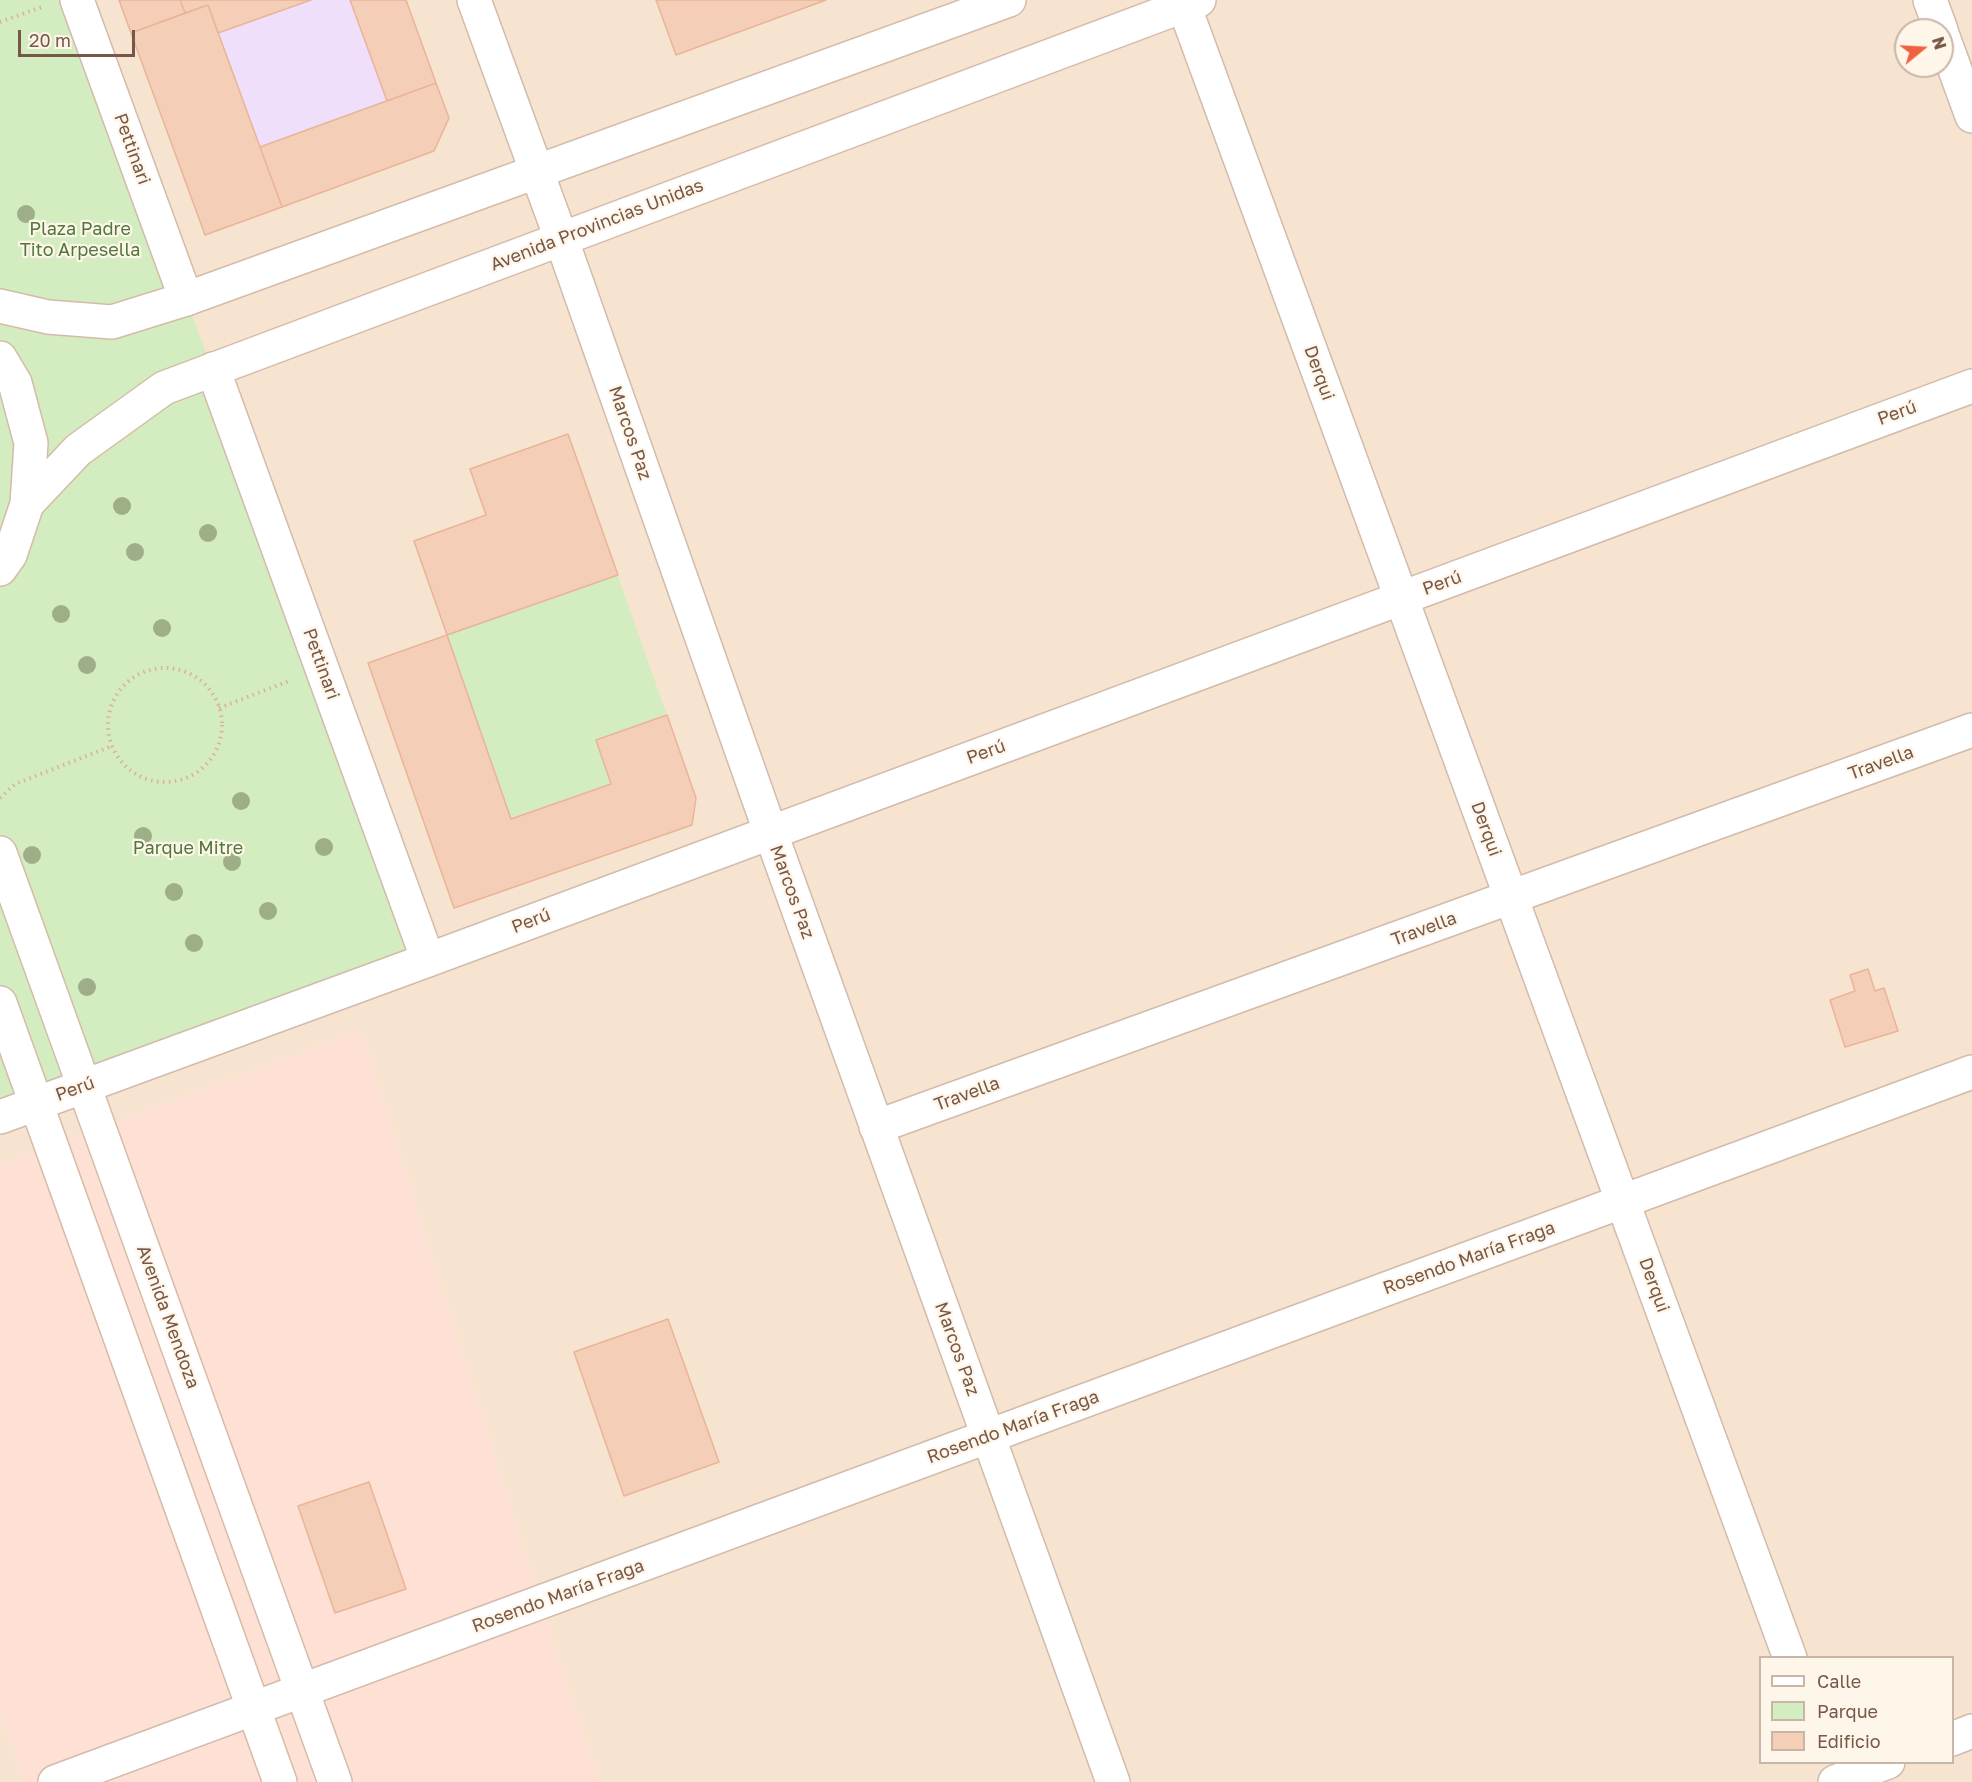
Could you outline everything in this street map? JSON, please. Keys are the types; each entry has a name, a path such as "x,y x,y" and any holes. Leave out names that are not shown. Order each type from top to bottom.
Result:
{"street":[{"name":"Marcos Paz","path":"474,0 561,238 876,1127 1113,1782"},
{"path":"0,306 48,317 112,322 186,299 1009,0"},
{"path":"1930,0 1936,18"},
{"name":"Pettinari","path":"64,2 186,299"},
{"name":"Avenida Provincias Unidas","path":"27,504 78,450 164,388 1189,2"},
{"name":"Derqui","path":"1189,2 1401,598 1789,1656"},
{"path":"1954,67 1972,116"},
{"path":"0,358 15,382 31,443 27,504 5,562 0,590"},
{"name":"Pettinari","path":"213,369 428,960"},
{"name":"Perú","path":"0,1116 428,960 1972,386"},
{"name":"Travella","path":"876,1127 1972,730"},
{"name":"Avenida Mendoza","path":"0,853 335,1782"},
{"path":"0,1003 280,1782"},
{"name":"Rosendo María Fraga","path":"55,1782 1972,1072"},
{"path":"1954,1738 1972,1731"},
{"path":"1830,1764 1836,1782 1883,1764"}],"path":[{"path":"0,22 64,2"},
{"path":"164,668 182,671 198,679 211,691 219,708 222,729 217,751 204,768 185,780 163,782 142,777 124,765 112,746 108,728 110,710 118,693 130,680 146,672 164,668"},
{"path":"219,708 322,669"},
{"path":"0,798 15,784 112,746"}],"shaded area":[{"path":"0,0 1972,0 1972,1782 0,1782"},
{"path":"180,0 406,0 449,118 434,151 205,235 131,33 184,13"},
{"path":"361,1031 555,1647 600,1782 25,1782 0,1710 0,1165"}],"green space":[{"name":"Parque Mitre","path":"0,0 77,0 428,960 0,1117"},
{"path":"568,434 696,798 692,825 454,908 368,663 447,635 414,541 486,515 470,469"}],"building":[{"path":"119,0 180,0 185,13 131,33"},
{"path":"180,0 311,0 218,33 208,5 185,13"},
{"path":"350,0 406,0 436,83 387,101"},
{"path":"656,0 826,0 676,55"},
{"path":"208,5 282,207 205,235 131,33"},
{"path":"436,83 449,118 434,151 282,207 260,147"},
{"path":"568,434 618,575 447,635 414,541 486,515 470,469"},
{"path":"447,635 511,819 611,784 596,740 667,715 696,798 692,825 454,908 368,663"},
{"path":"1868,969 1875,991 1884,988 1898,1031 1845,1047 1830,1000 1855,991 1850,975"},
{"path":"668,1319 719,1462 624,1496 574,1352"},
{"path":"369,1482 406,1589 335,1613 298,1506"}],"park label":[{"name":"Plaza Padre Tito Arpesella","path":"80,239"}]}
